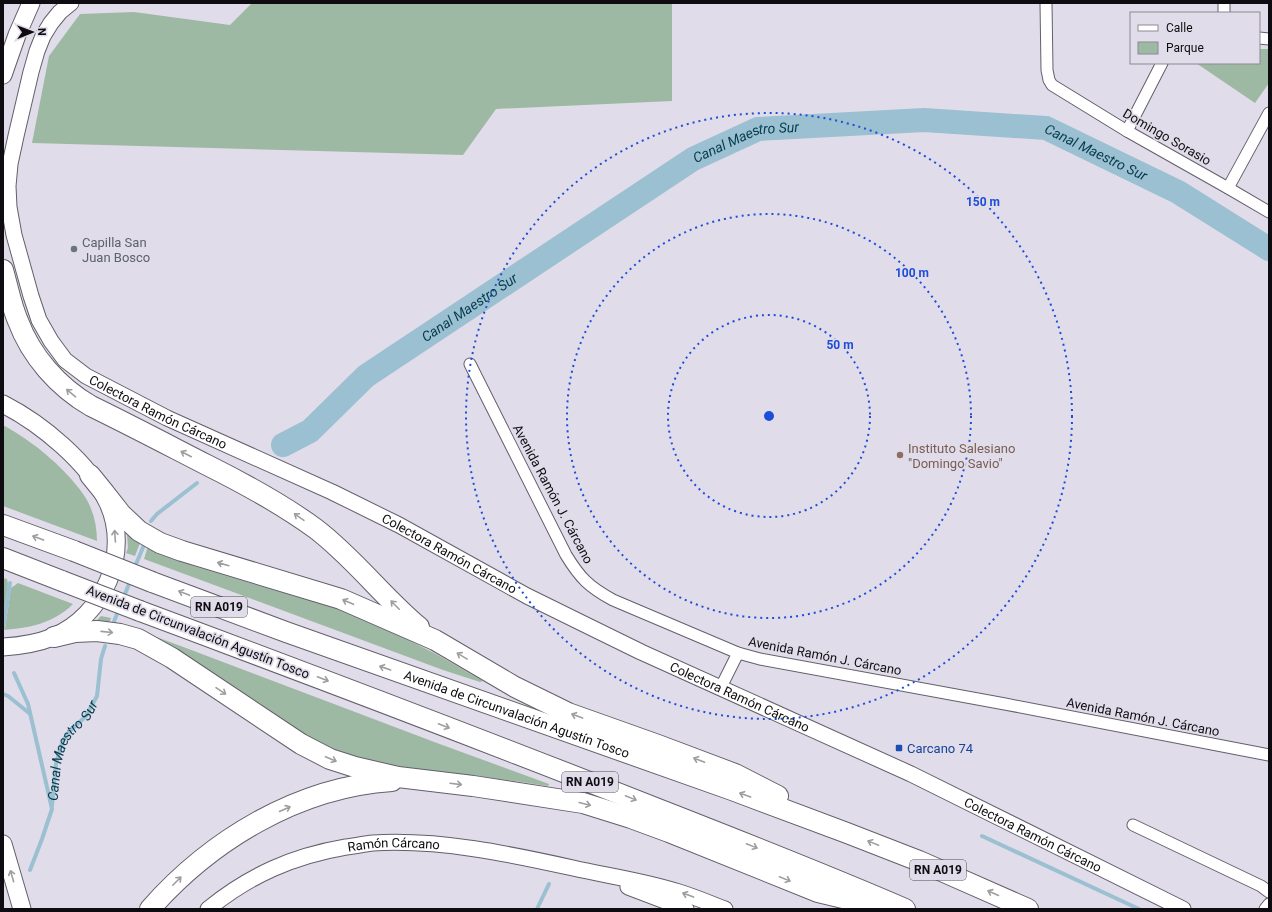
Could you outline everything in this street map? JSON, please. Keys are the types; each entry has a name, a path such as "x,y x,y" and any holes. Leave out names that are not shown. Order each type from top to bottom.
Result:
{"highway":[{"path":"3,270 24,335 39,359 70,392 91,406 247,486 284,507 318,530 394,604 435,640"},
{"path":"90,475 121,514 139,531 160,543 182,552 341,599 435,640 515,687 542,701 735,774 847,833"},
{"name":"Avenida de Circunvalación Agustín Tosco","path":"3,525 293,635 732,790 847,833 919,861 1028,909"},
{"name":"Avenida de Circunvalación Agustín Tosco","path":"3,558 549,766 845,883 905,909"},
{"path":"54,637 75,632 96,631 120,634 138,639 172,658 301,744 322,755 359,769 384,775 481,787 583,803 669,832 818,892 889,909"},
{"path":"150,909 174,883 197,863 242,830 270,815 303,801 336,790 385,781 418,780"}],"main road":[{"name":"Colectora Ramón Cárcano","path":"71,3 60,12 51,23 43,36 37,52 16,136 10,164 8,186 9,207 14,235 31,296 39,320 51,341 65,360 86,376 167,418 332,492 399,525 534,600 641,652 911,774 1183,909"},
{"path":"3,75 17,35 31,6"},
{"path":"3,393 20,412 66,449 90,475 108,504 115,529 116,544 115,559 111,576 106,589 91,611 74,625 54,637 3,647"},
{"path":"3,404 38,426"},
{"path":"3,655 24,644"},
{"name":"Ramón Cárcano","path":"208,909 246,882 278,866 309,855 372,843 404,842 450,846 546,862 642,882 680,892 724,909"},
{"path":"3,844 22,909"},
{"name":"Ramón Cárcano","path":"592,872 686,909"}],"street":[{"name":"Domingo Sorasio","path":"1046,3 1047,70 1049,80 1052,85 1126,130 1269,212"},
{"path":"1126,130 1161,64"},
{"path":"1228,188 1269,113"},
{"name":"Avenida Ramón J. Cárcano","path":"470,364 566,555 584,580 596,590 613,600 738,653 768,661 1004,704 1269,755"},
{"path":"721,687 738,653"},
{"path":"1133,825 1260,886 1269,892"},
{"path":"1265,909 1269,904"}],"green space":[{"path":"252,3 672,3 672,101 496,109 463,155 32,143 49,56 80,14 134,12 230,25"},
{"path":"1260,49 1269,49 1269,83 1255,103 1197,64 1260,64"},
{"path":"3,425 26,439 50,458 79,489 87,500 93,515 96,525 97,541 3,506"},
{"path":"129,532 194,566 298,597 332,605 363,617 436,654 483,681 480,682 443,670 144,559 148,546 140,543 135,556 126,553 128,548 127,534"},
{"path":"3,578 7,579 8,584 3,618"},
{"path":"18,583 73,604 58,616 50,620 23,628 3,630 5,629 11,588"},
{"path":"101,616 111,618 109,623 151,635 549,785 547,786 438,771 394,769 346,758 94,623"}],"waterway":[{"name":"Canal Maestro Sur","path":"283,445 310,431 366,376 693,159 758,129 924,120 1046,128 1178,192 1269,249"},
{"name":"Canal Maestro Sur","path":"151,521 157,514 197,483"},
{"name":"Canal Maestro Sur","path":"134,569 144,545"},
{"name":"Canal Maestro Sur","path":"123,599 131,579"},
{"path":"3,628 10,583"},
{"name":"Canal Maestro Sur","path":"113,624 119,609"},
{"name":"Canal Maestro Sur","path":"52,806 56,764 60,749 64,739 86,716 97,696 101,659 105,646"},
{"path":"14,673 28,704 52,809 30,870"},
{"path":"3,694 8,696 29,713"},
{"path":"982,836 1139,909"},
{"path":"537,909 549,884"}],"place":[{"name":"Capilla San Juan Bosco","path":"74,249"},
{"name":"Instituto Salesiano \"Domingo Savio\"","path":"900,455"},
{"name":"Carcano 74","path":"899,748"}]}
